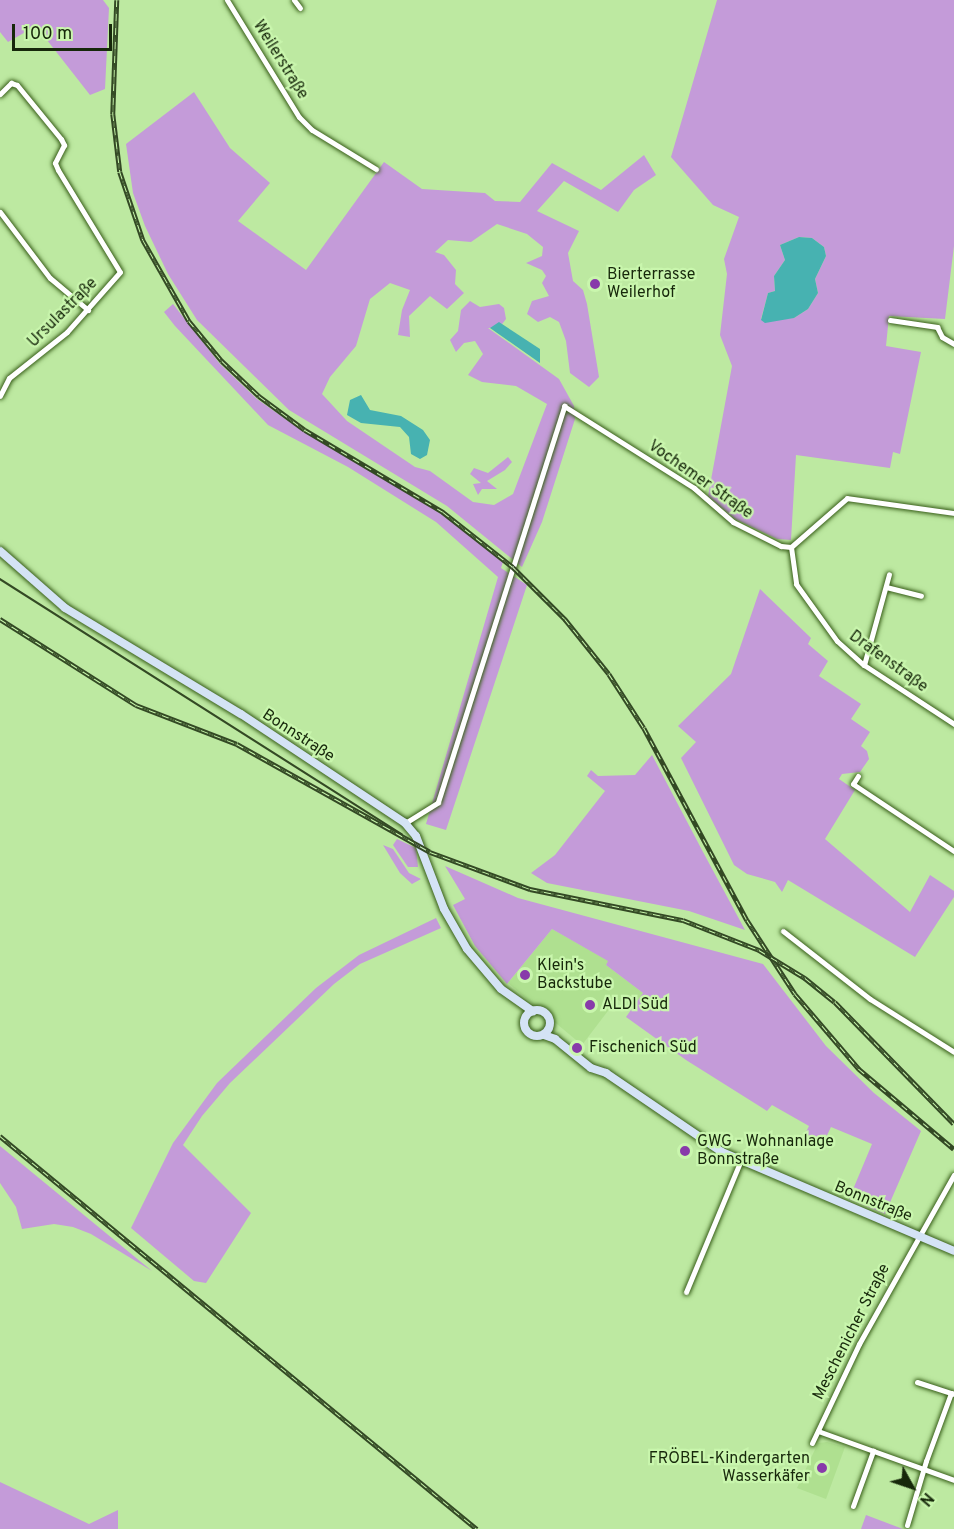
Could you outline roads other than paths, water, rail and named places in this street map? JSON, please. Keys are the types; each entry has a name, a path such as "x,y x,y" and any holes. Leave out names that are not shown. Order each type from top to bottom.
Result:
{"main road":[{"name":"Bonnstraße","path":"0,551 65,608 241,714 405,823 416,836 444,909 467,949 516,1003 524,1021"},
{"name":"Bonnstraße","path":"516,1003 533,1011"},
{"path":"533,1011 546,1012 551,1023 544,1035 531,1035 524,1021 533,1011"},
{"name":"Bonnstraße","path":"551,1023 568,1047 591,1068 606,1073 708,1144 740,1162 954,1251"},
{"name":"Bonnstraße","path":"544,1035 568,1047"}],"street":[{"name":"Weilerstraße","path":"227,0 299,117 312,130 376,169"},
{"path":"294,0 300,8"},
{"name":"Ursulastraße","path":"0,94 11,83 17,84 61,139 63,145 55,163 58,170 120,272 88,310 51,348 9,378 1,387 0,396"},
{"path":"0,212 50,278 88,310"},
{"path":"890,320 937,327 942,337 954,344"},
{"name":"Vochemer Straße","path":"405,823 438,802 564,406 694,488 733,522 781,546 791,547"},
{"path":"791,547 847,498 954,513"},
{"name":"Drafenstraße","path":"791,547 796,584 837,641 864,665 954,724"},
{"path":"864,665 890,574"},
{"path":"886,587 921,596"},
{"path":"858,776 853,784 954,851"},
{"path":"783,931 885,1010 954,1052"},
{"path":"686,1292 740,1162"},
{"name":"Meschenicher Straße","path":"812,1443 859,1344 918,1235 954,1175"},
{"path":"907,1525 952,1393 917,1382"},
{"path":"818,1431 954,1480"},
{"path":"853,1506 873,1451"}],"water":[{"path":"799,237 812,238 824,247 826,256 815,279 818,293 808,309 794,318 765,323 761,320 768,293 775,291 774,276 785,260 780,245"},
{"path":"499,322 540,349 540,363 490,328"},
{"path":"361,395 370,410 401,416 423,430 430,440 427,455 420,459 411,454 409,437 400,427 361,423 347,415 350,400"}],"tram line":[{"path":"0,579 402,834"}],"railway":[{"path":"117,0 113,114 120,172 143,240 189,321 222,361 259,396 305,430 443,512 513,567 565,619 609,674 644,728 747,920 795,994 859,1069 954,1149"},
{"path":"0,619 136,705 237,744 430,852 530,889 683,920 759,950 805,978 835,1002 954,1124"},
{"path":"0,1136 477,1529"}],"place":[{"name":"Bierterrasse Weilerhof","path":"595,284"},
{"name":"Klein's Backstube","path":"525,975"},
{"name":"ALDI Süd","path":"590,1005"},
{"name":"Fischenich Süd","path":"577,1048"},
{"name":"GWG - Wohnanlage Bonnstraße","path":"685,1151"},
{"name":"FRÖBEL-Kindergarten Wasserkäfer","path":"822,1468"}]}
